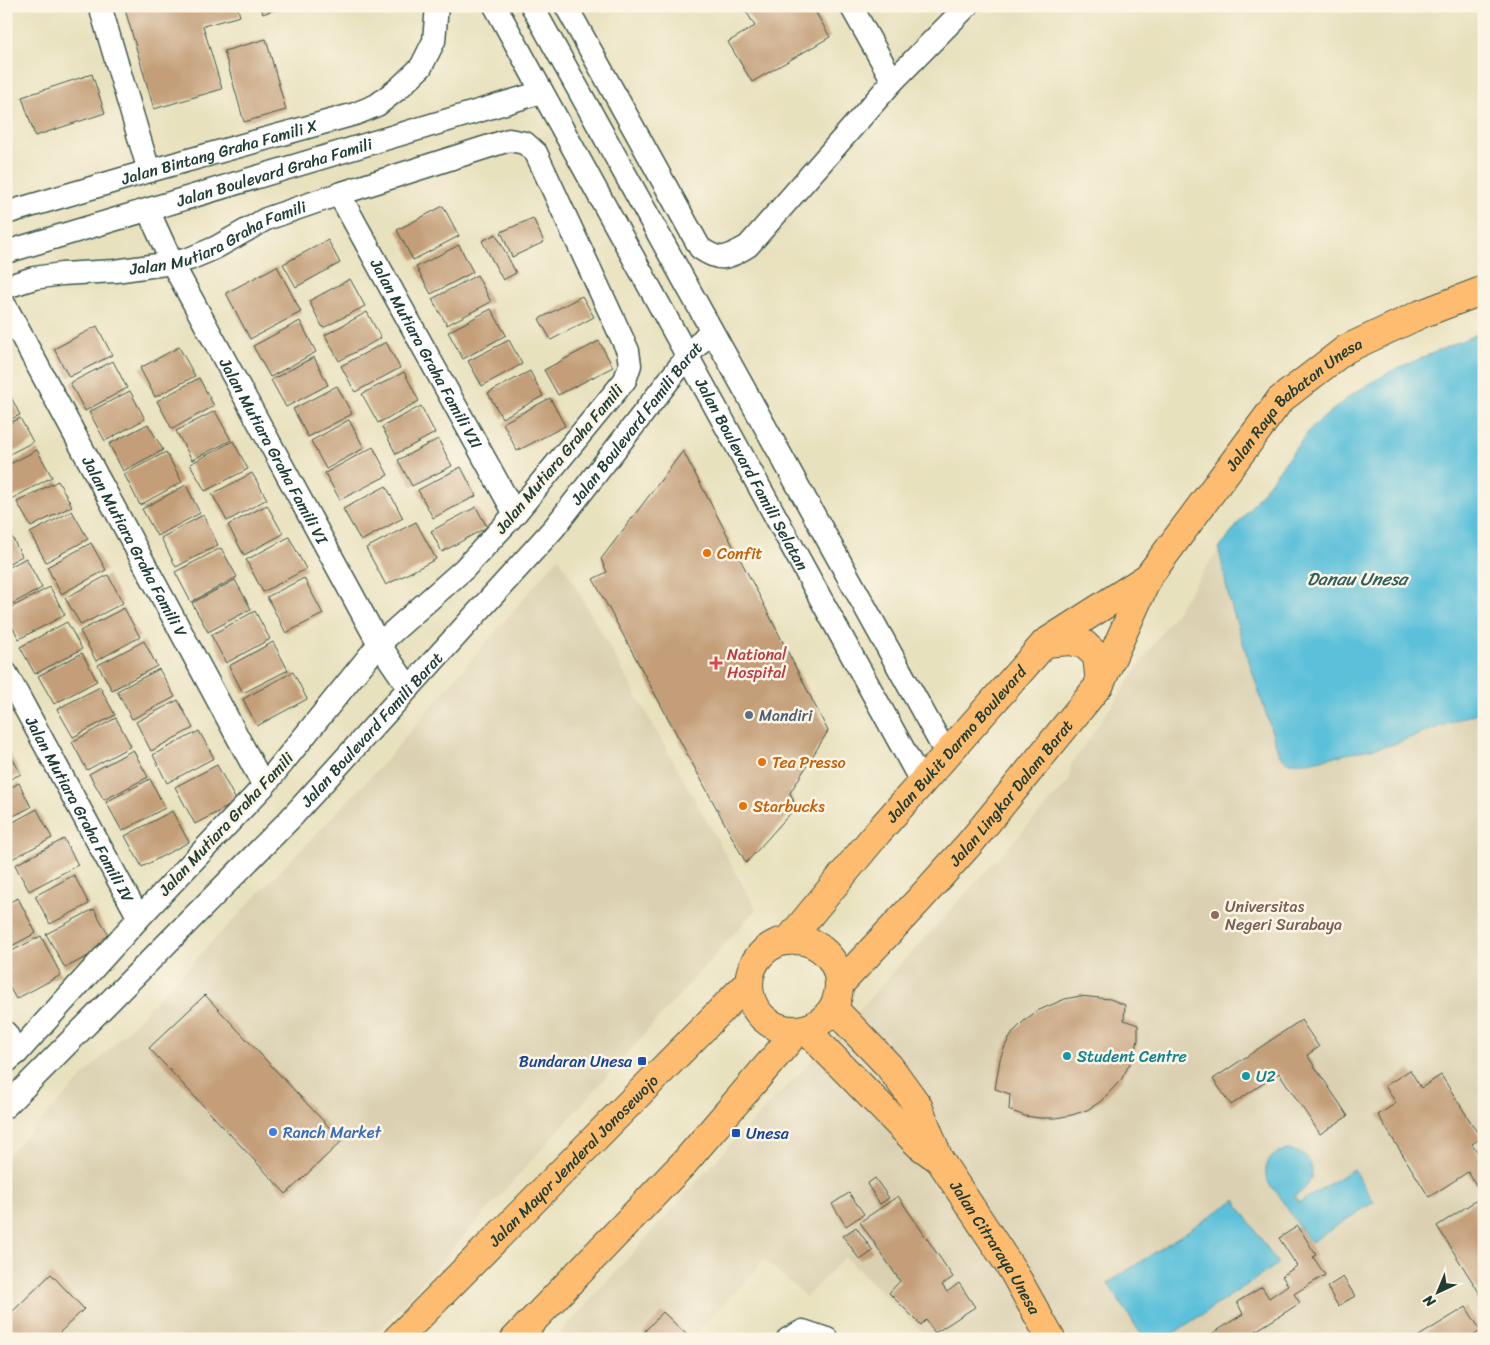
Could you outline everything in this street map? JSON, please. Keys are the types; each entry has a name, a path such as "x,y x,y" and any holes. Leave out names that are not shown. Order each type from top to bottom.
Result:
{"main road":[{"name":"Jalan Raya Babatan Unesa","path":"1148,577 1280,400 1346,349 1421,314 1484,290"},
{"name":"Jalan Bukit Darmo Boulevard","path":"796,931 946,755 1045,643 1148,577"},
{"name":"Jalan Lingkar Dalam Barat","path":"842,987 971,842 1100,684 1148,577"},
{"path":"1045,643 1070,641 1084,644 1097,656 1100,684"},
{"path":"796,931 803,941 817,947 829,957 842,987 826,1017 816,1024 801,1029 785,1029 762,1017 754,1006 749,982 752,970 766,950 796,931"},
{"name":"Jalan Mayor Jenderal Jonosewojo","path":"396,1339 749,982"},
{"name":"Jalan Citraraya Unesa","path":"842,987 889,1066 918,1106 938,1159 1013,1271 1051,1339"},
{"path":"515,1339 685,1162 801,1029"},
{"name":"Jalan Citraraya Unesa","path":"801,1029 919,1145 938,1159"}],"street":[{"path":"100,6 149,171"},
{"name":"Jalan Bintang Graha Famili X","path":"6,212 356,114 377,105 399,88 421,67 434,41 437,6"},
{"name":"Jalan Boulevard Famili Selatan","path":"495,6 922,783"},
{"path":"532,6 946,755"},
{"path":"566,6 700,248 712,257 729,257 748,246 893,81 967,6"},
{"path":"851,6 893,81"},
{"name":"Jalan Boulevard Graha Famili","path":"6,252 542,92"},
{"name":"Jalan Mutiara Graha Famili","path":"6,287 34,278 52,275 116,271 189,259 215,248 266,219 338,194 509,140 525,143 536,153 628,351 630,365 625,380 515,514 464,568 379,644 264,786 139,918 12,1058"},
{"name":"Jalan Mutiara Graha Famili VII","path":"338,194 515,514"},
{"name":"Jalan Mutiara Graha Famili VI","path":"148,210 172,263 379,644 409,688"},
{"name":"Jalan Mutiara Graha Famili V","path":"6,307 264,786"},
{"name":"Jalan Boulevard Famili Barat","path":"6,1106 290,819 554,528 687,357 711,330"},
{"name":"Jalan Mutiara Graha Famili IV","path":"6,673 139,918"},
{"path":"6,1033 12,1058"},
{"path":"788,1339 803,1331 827,1339"}],"shaded area":[{"name":"Universitas Negeri Surabaya","path":"1484,331 1484,1339 930,1339 845,1257 806,1297 765,1260 691,1339 555,1339 730,1145 822,1050 1069,781 1071,765 1219,549 1311,428 1351,395 1391,371"},
{"path":"559,557 756,909 372,1339 6,1339 6,1157 378,769"}],"water":[{"name":"Danau Unesa","path":"1484,331 1484,710 1391,745 1307,762 1287,762 1279,754 1229,599 1219,549 1311,428 1351,395 1391,371"},
{"path":"1284,1150 1295,1151 1303,1155 1309,1161 1312,1168 1309,1183 1294,1196 1299,1203 1353,1169 1374,1202 1310,1243 1268,1181 1266,1175 1266,1169 1271,1158"},
{"path":"1235,1200 1278,1264 1165,1339 1144,1339 1108,1283"}],"building":[{"path":"124,6 237,6 240,16 203,26 222,89 154,109"},
{"path":"260,6 283,6 263,14"},
{"path":"743,6 812,6 830,37 752,82 728,42 755,26"},
{"path":"266,39 286,110 244,122 224,51"},
{"path":"92,74 105,113 35,136 22,97"},
{"path":"443,206 459,236 413,260 397,230"},
{"path":"533,218 544,242 512,257 501,232"},
{"path":"496,234 516,273 503,280 482,241"},
{"path":"328,240 340,263 296,287 283,264"},
{"path":"459,245 473,272 431,294 416,267"},
{"path":"277,266 301,312 250,339 226,293"},
{"path":"477,275 491,302 447,325 432,299"},
{"path":"350,279 365,306 323,328 309,301"},
{"path":"582,296 594,317 551,340 539,319"},
{"path":"491,309 506,335 463,359 448,332"},
{"path":"367,312 381,338 339,361 325,335"},
{"path":"300,321 316,352 270,377 253,346"},
{"path":"97,326 112,355 69,377 54,349"},
{"path":"509,340 522,364 482,386 468,361"},
{"path":"599,341 613,367 558,395 544,370"},
{"path":"386,342 400,368 355,392 341,366"},
{"path":"179,347 195,376 155,397 140,368"},
{"path":"314,357 328,385 286,407 271,380"},
{"path":"113,361 127,388 85,411 70,383"},
{"path":"530,371 543,396 502,418 488,393"},
{"path":"404,372 419,401 378,423 362,394"},
{"path":"199,378 214,406 172,429 157,401"},
{"path":"337,386 352,414 308,437 293,409"},
{"path":"6,387 20,415 6,421"},
{"path":"130,391 145,419 105,441 89,412"},
{"path":"550,398 565,426 517,451 503,423"},
{"path":"421,406 435,433 396,454 382,427"},
{"path":"215,411 231,440 192,460 176,431"},
{"path":"20,418 33,442 6,456 6,425"},
{"path":"349,420 364,448 326,469 311,441"},
{"path":"148,424 163,450 123,471 109,444"},
{"path":"438,439 452,466 412,486 398,460"},
{"path":"233,441 248,469 205,491 190,464"},
{"path":"373,447 388,475 340,500 325,473"},
{"path":"37,450 52,477 11,499 6,490 6,466"},
{"name":"National Hospital","path":"683,451 828,731 790,793 796,807 746,863 593,579 607,572 601,559"},
{"path":"166,452 182,482 140,505 124,474"},
{"path":"461,467 476,496 433,518 418,490"},
{"path":"252,473 267,499 227,521 212,494"},
{"path":"58,481 72,506 31,527 17,502"},
{"path":"186,485 200,513 157,536 142,509"},
{"path":"386,486 403,518 361,541 343,509"},
{"path":"267,505 283,534 244,555 228,525"},
{"path":"476,507 487,527 442,552 431,531"},
{"path":"72,511 88,539 46,562 30,533"},
{"path":"203,515 218,545 176,567 161,538"},
{"path":"416,522 436,559 386,585 366,548"},
{"path":"6,526 22,556 6,565"},
{"path":"289,537 306,569 263,592 246,560"},
{"path":"91,543 106,570 61,594 47,567"},
{"path":"221,548 237,577 191,602 175,572"},
{"path":"26,558 42,588 6,607 6,569"},
{"path":"108,575 123,603 81,625 65,598"},
{"path":"304,578 323,614 286,633 267,597"},
{"path":"235,580 251,609 208,632 192,603"},
{"path":"50,587 65,615 19,639 6,615 6,610"},
{"path":"124,608 140,637 96,661 80,631"},
{"path":"255,611 270,639 226,663 211,635"},
{"path":"67,622 82,649 35,674 20,647"},
{"path":"144,641 157,666 112,690 98,665"},
{"path":"273,642 288,670 243,693 229,666"},
{"path":"82,653 97,681 54,704 38,676"},
{"path":"159,669 175,697 132,719 117,691"},
{"path":"293,672 307,699 257,726 243,699"},
{"path":"100,687 115,715 73,737 57,709"},
{"path":"178,700 193,728 151,751 136,722"},
{"path":"116,718 131,746 87,770 72,742"},
{"path":"199,731 214,758 167,783 153,755"},
{"path":"6,747 21,774 6,781"},
{"path":"133,750 148,777 104,800 89,774"},
{"path":"217,765 237,802 195,824 175,787"},
{"path":"150,779 165,808 122,831 106,802"},
{"path":"19,783 31,807 6,820 6,790"},
{"path":"37,809 52,838 10,860 6,853 6,826"},
{"path":"172,811 189,842 142,867 125,836"},
{"path":"64,839 78,865 29,891 15,865"},
{"path":"74,875 89,904 50,924 35,896"},
{"path":"18,898 36,933 6,949 6,904"},
{"path":"94,909 113,943 65,968 46,934"},
{"path":"41,936 61,975 16,999 6,981 6,954"},
{"path":"205,995 342,1141 286,1194 149,1048"},
{"name":"Student Centre","path":"1080,996 1110,999 1125,1005 1124,1020 1138,1025 1138,1040 1135,1054 1121,1080 1100,1102 1087,1110 1072,1115 1040,1118 1025,1116 1009,1110 1010,1094 995,1089 1000,1059 1014,1031 1037,1011 1065,999"},
{"name":"U2","path":"1301,1020 1319,1047 1307,1055 1348,1116 1320,1134 1279,1073 1231,1105 1213,1079"},
{"path":"1410,1070 1421,1088 1441,1075 1481,1138 1472,1144 1484,1162 1480,1164 1484,1170 1484,1300 1437,1226 1483,1196 1468,1172 1429,1197 1378,1115 1396,1103 1385,1086"},
{"path":"875,1178 889,1198 880,1204 867,1184"},
{"path":"849,1193 864,1214 846,1226 832,1204"},
{"path":"898,1196 953,1277 942,1285 947,1292 959,1283 975,1307 935,1333 926,1320 921,1325 889,1293 900,1281 860,1222"},
{"path":"1298,1226 1316,1255 1313,1257 1325,1275 1294,1294 1300,1303 1243,1339 1204,1339 1243,1314 1237,1302 1262,1287 1269,1298 1288,1285 1282,1276 1297,1266 1279,1238"},
{"path":"856,1227 873,1251 860,1260 843,1236"},
{"path":"51,1274 84,1309 53,1339 6,1339 6,1304 13,1311"},
{"path":"1343,1277 1355,1296 1338,1306 1327,1287"},
{"path":"1466,1307 1481,1331 1468,1339 1414,1339"},
{"path":"663,1312 691,1339 649,1339 643,1333"}],"place":[{"name":"Confit","path":"707,553"},
{"name":"National Hospital","path":"716,663"},
{"name":"Mandiri","path":"749,715"},
{"name":"Tea Presso","path":"762,762"},
{"name":"Starbucks","path":"743,806"},
{"name":"Universitas Negeri Surabaya","path":"1215,915"},
{"name":"Student Centre","path":"1067,1056"},
{"name":"Bundaran Unesa","path":"642,1061"},
{"name":"U2","path":"1246,1076"},
{"name":"Ranch Market","path":"273,1132"},
{"name":"Unesa","path":"736,1133"}]}
